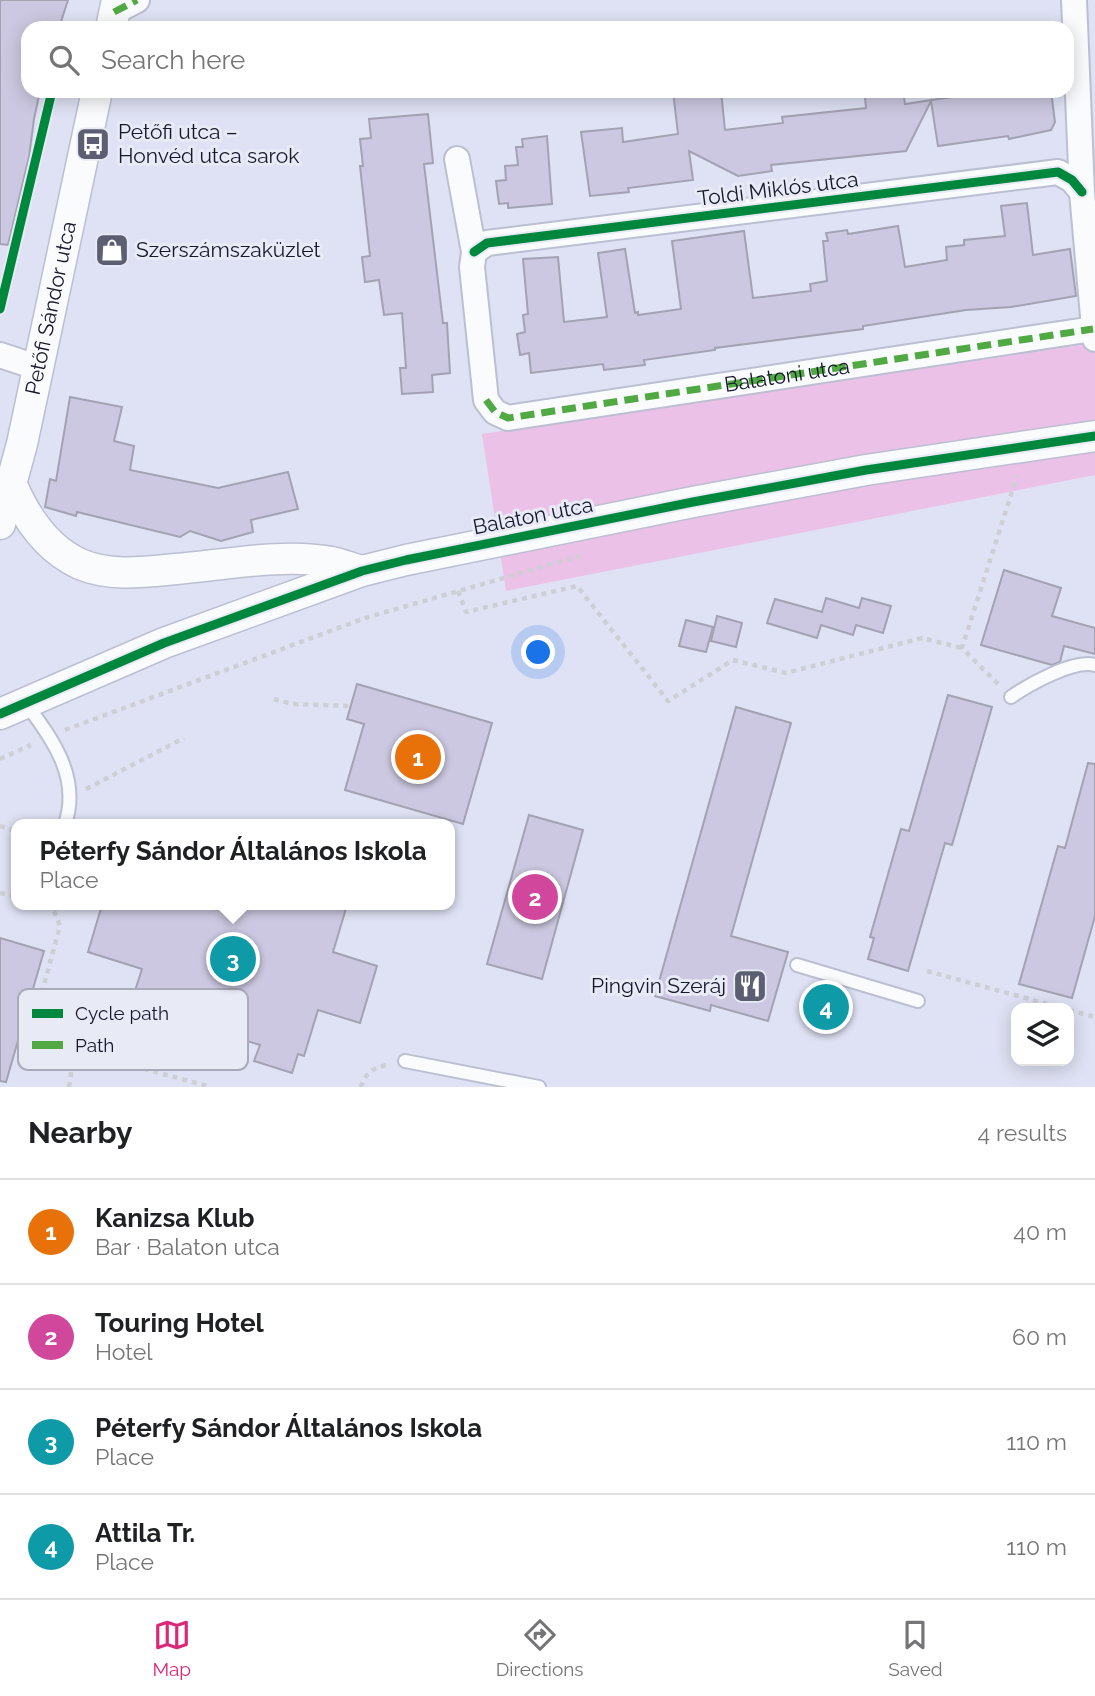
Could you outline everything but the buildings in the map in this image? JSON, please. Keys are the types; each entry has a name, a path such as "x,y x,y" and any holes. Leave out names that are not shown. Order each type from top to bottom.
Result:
{"street":[{"name":"Balatoni utca","path":"474,253 472,267 486,400 495,412 508,418 1094,334 1082,192 1074,0"},
{"name":"Petőfi Sándor utca","path":"0,524 12,485 39,368 96,98"},
{"path":"457,159 474,253"},
{"name":"Toldi Miklós utca","path":"474,253 487,243 1058,172 1072,180 1082,192"},
{"path":"0,355 39,368"},
{"name":"Balaton utca","path":"12,708 164,643 362,571 680,504 866,470 1095,436"},
{"path":"12,485 22,509 37,530 67,557 100,570 132,572 312,560 332,562 362,571"}],"lane":[{"path":"1011,698 1026,686 1074,666 1095,664"},
{"path":"12,708 50,736 69,781 71,807 67,819"},
{"path":"797,965 918,1001"},
{"path":"405,1061 539,1087"}],"path":[{"path":"962,648 1015,476 1028,474"},
{"path":"0,759 50,736 365,618 589,554"},
{"path":"458,591 466,612 577,586 668,701 733,660 786,673 922,638 962,648 1011,698"},
{"path":"274,699 292,704 351,706"},
{"path":"71,807 86,789 184,738"},
{"path":"43,989 60,926 52,910"},
{"path":"927,971 1044,1003"},
{"path":"1074,1011 1095,1017"},
{"path":"361,1087 364,1077 372,1070 405,1061"},
{"path":"148,1070 211,1087"}],"shaded area":[{"path":"1095,343 1095,475 506,591 482,434"}],"marked path":[{"path":"114,12 137,0"},
{"path":"486,400 495,412 508,418 1093,329"}],"cycle path":[{"path":"0,309 50,98"},
{"path":"474,252 487,243 1058,172 1072,180 1082,192"},
{"path":"0,714 164,643 362,571 693,502 866,470 1095,436"}],"place":[{"name":"Petőfi utca – Honvéd utca sarok","path":"93,144"},
{"name":"Szerszámszaküzlet","path":"112,250"},
{"name":"Kanizsa Klub","path":"418,757"},
{"name":"Touring Hotel","path":"535,897"},
{"name":"Péterfy Sándor Általános Iskola","path":"233,959"},
{"name":"Pingvin Szeráj","path":"750,986"},
{"name":"Attila Tr.","path":"826,1007"}]}
